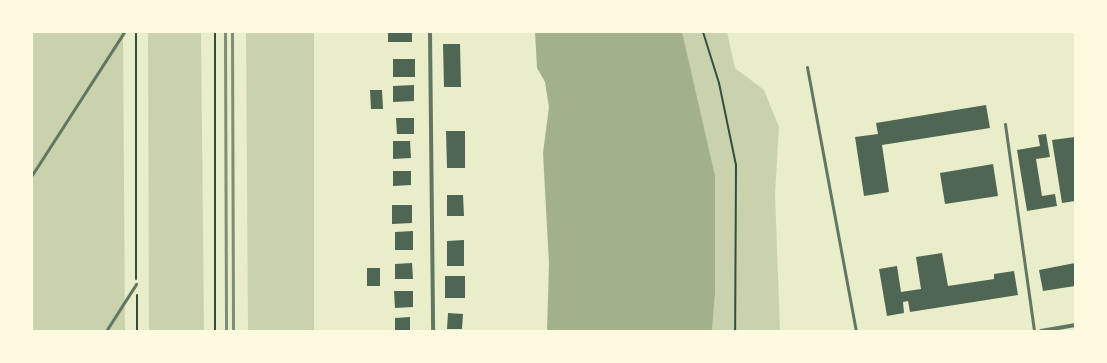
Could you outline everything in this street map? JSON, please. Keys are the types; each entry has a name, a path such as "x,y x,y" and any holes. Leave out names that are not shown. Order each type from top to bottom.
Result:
{"street":[{"path":"430,32 433,331"},
{"path":"1041,331 1075,325"}],"lane":[{"path":"32,175 124,32"},
{"path":"807,67 856,331"},
{"path":"1005,124 1034,331"},
{"path":"106,331 136,284"}],"path":[{"path":"136,32 137,331"},
{"path":"215,32 215,331"},
{"path":"703,32 720,83 736,165 735,331"}],"shaded area":[{"path":"32,32 123,32 125,331 32,331"},
{"path":"148,32 201,32 204,331 149,331"},
{"path":"246,32 314,32 314,331 248,331"},
{"path":"535,32 682,32 715,176 715,294 712,331 547,331 549,264 543,153 549,107 545,82 537,68"},
{"path":"682,32 727,32 735,68 764,90 779,127 775,194 780,331 712,331 715,294"}],"building":[{"path":"388,32 412,32 412,42 388,42"},
{"path":"443,44 460,44 461,87 444,87"},
{"path":"393,59 415,59 415,77 393,77"},
{"path":"414,85 414,101 393,102 393,86"},
{"path":"370,90 382,90 383,109 371,109"},
{"path":"986,105 990,128 882,145 889,192 864,196 855,137 878,134 876,123"},
{"path":"396,118 414,118 414,134 397,134"},
{"path":"446,131 465,131 465,168 447,168"},
{"path":"1046,134 1050,157 1036,159 1042,196 1055,194 1057,206 1027,211 1017,150 1040,146 1038,135"},
{"path":"1075,137 1075,201 1062,203 1052,140"},
{"path":"393,141 410,141 411,158 393,159"},
{"path":"993,164 998,196 945,204 940,173"},
{"path":"393,171 411,171 411,185 393,186"},
{"path":"447,195 463,195 464,216 447,216"},
{"path":"392,205 412,205 412,223 392,224"},
{"path":"413,231 413,250 395,250 395,232"},
{"path":"464,240 464,266 447,266 447,241"},
{"path":"942,253 948,286 994,279 994,274 1014,271 1018,295 910,312 908,301 903,302 904,313 887,316 879,269 897,266 901,292 921,289 916,257"},
{"path":"412,263 413,279 395,279 395,264"},
{"path":"1075,263 1075,286 1043,291 1039,270"},
{"path":"367,268 380,268 380,286 367,286"},
{"path":"445,276 465,276 465,298 445,298"},
{"path":"394,291 413,291 413,307 395,308"},
{"path":"448,313 463,314 462,329 447,329"},
{"path":"410,317 410,331 395,331 395,318"}],"railway":[{"path":"225,32 226,331"},
{"path":"232,32 233,331"}]}
